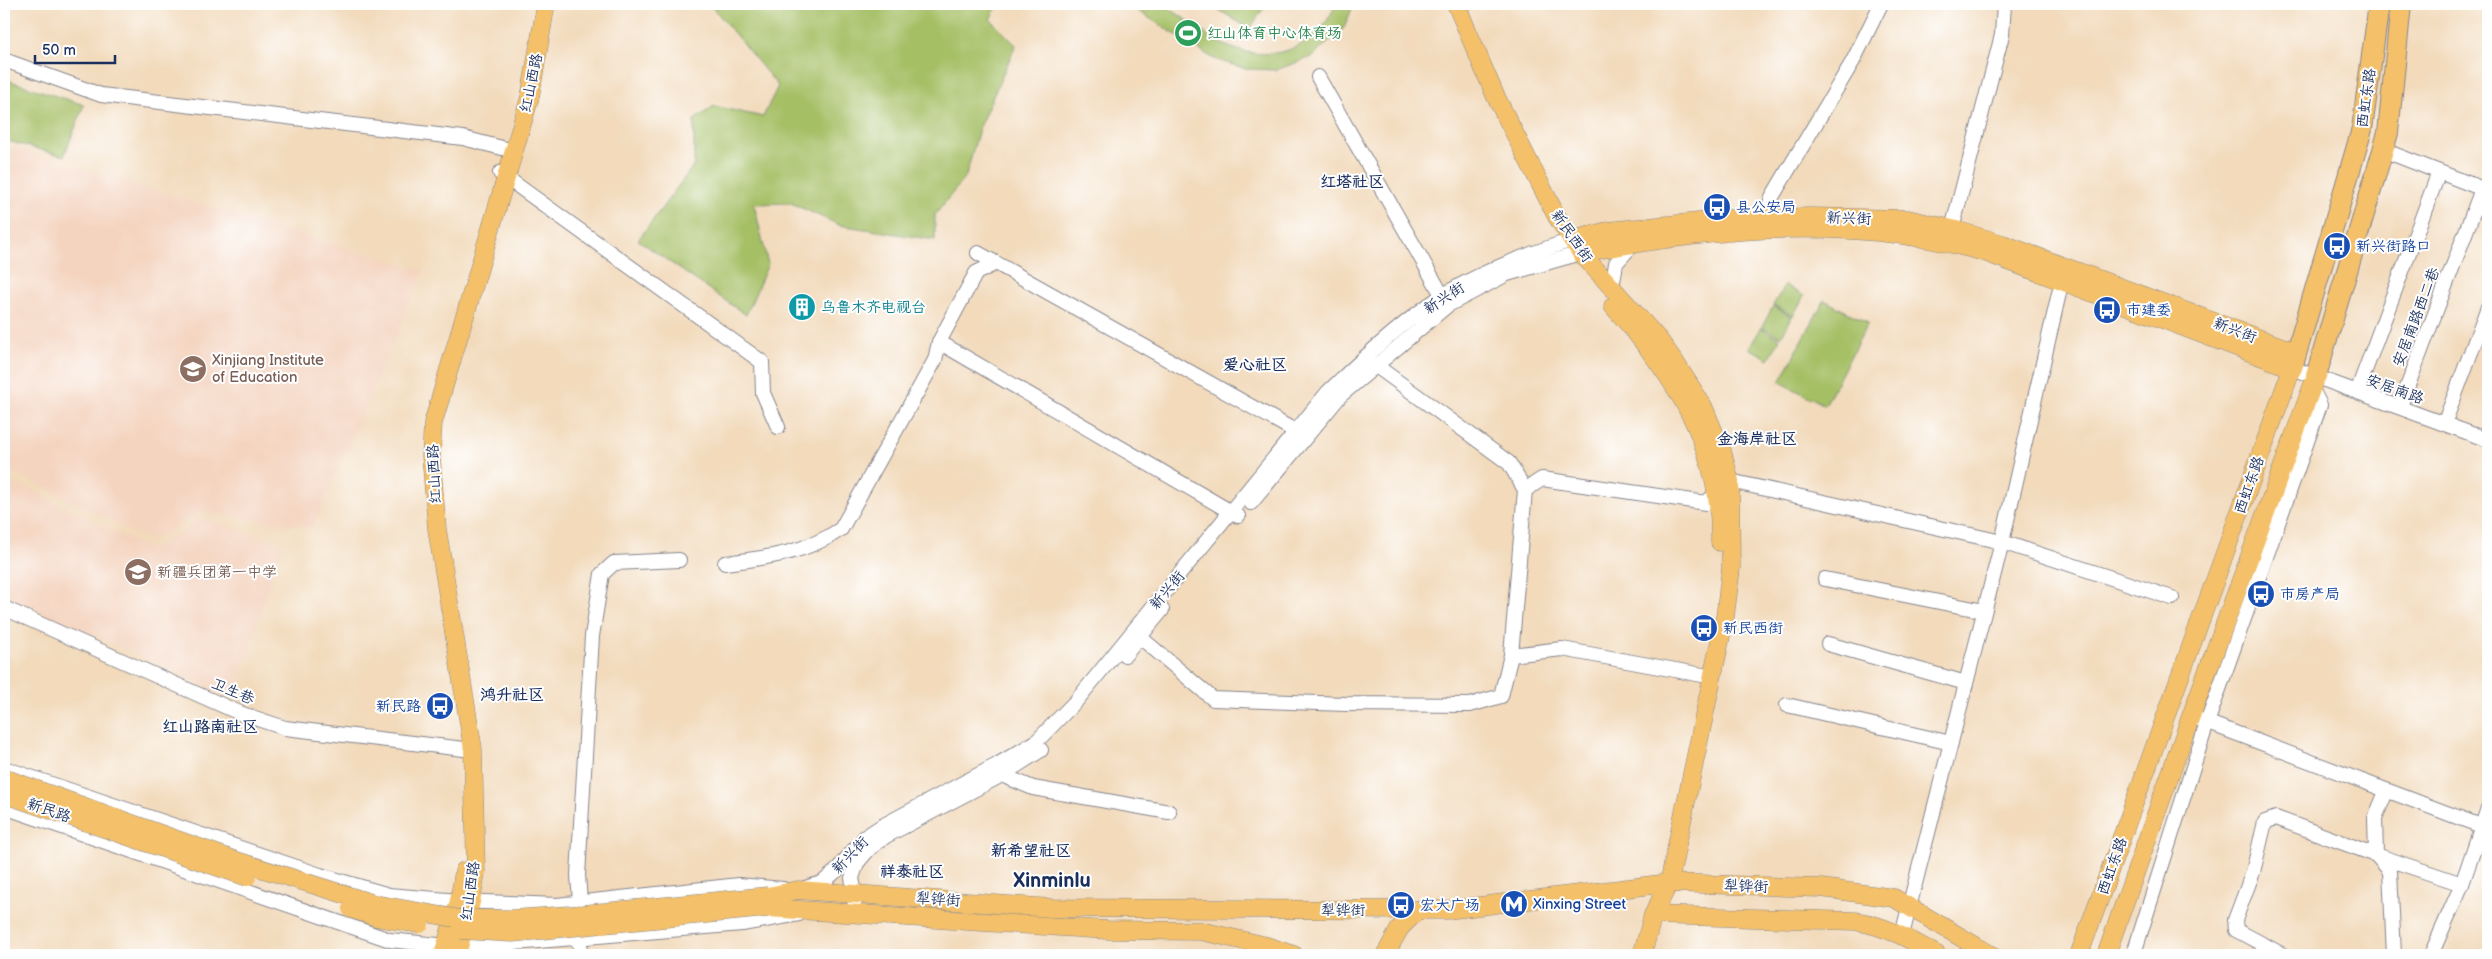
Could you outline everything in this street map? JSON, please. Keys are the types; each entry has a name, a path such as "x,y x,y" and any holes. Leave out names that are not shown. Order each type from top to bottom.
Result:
{"highway":[{"name":"西虹东路","path":"2294,360 2362,129 2379,4"},
{"name":"西虹东路","path":"2316,377 2388,133 2402,4"}],"main road":[{"name":"红山西路","path":"452,951 465,901 476,873 473,749 437,529 431,456 433,423 502,175 506,149 523,93 538,4"},
{"name":"红山西路","path":"465,901 464,749 427,532 424,452 428,424 502,175 530,97 546,4"},
{"name":"新民西街","path":"1445,4 1503,138 1547,222 1612,288 1659,340 1698,399 1722,450 1731,568 1725,617 1708,676 1663,884 1642,955"},
{"name":"新民西街","path":"1456,4 1494,95 1571,248 1667,373 1703,439 1712,465 1724,487"},
{"name":"新兴街","path":"1571,248 1608,231 1766,218 1908,219 1952,229 2003,244 2294,360"},
{"name":"新兴街","path":"1571,248 1762,230 1898,233 1949,242 2294,360"},
{"name":"西虹东路","path":"2080,955 2294,360"},
{"name":"西虹东路","path":"2106,955 2199,720 2316,377"},
{"name":"新民路","path":"4,778 230,859 375,904 460,919 512,919 768,902"},
{"name":"新民路","path":"4,794 215,867 376,917 450,928 512,933 768,902"},
{"name":"犁铧街","path":"768,902 798,890 1051,908 1447,910 1663,884 1822,888 1894,898 1991,955"},
{"name":"犁铧街","path":"768,902 814,911 854,914 1107,930 1201,931 1267,946 1294,955"},
{"path":"1385,955 1400,928 1418,910"},
{"path":"1653,915 1855,921 1877,924 1902,935 1937,955"},
{"path":"2065,955 2091,922"}],"street":[{"path":"1766,218 1772,197 1853,61 1881,4"},
{"path":"1952,229 2002,35 2004,4"},
{"path":"4,60 101,95 463,138 506,149"},
{"path":"1318,77 1445,301"},
{"path":"2383,150 2485,190"},
{"path":"2360,384 2439,172"},
{"path":"502,175 762,362 763,394 778,427"},
{"name":"安居南路西二巷","path":"2402,401 2485,190"},
{"path":"1612,288 1616,263 1634,243"},
{"name":"新兴街","path":"854,914 855,893 852,878 857,862 869,848 886,836 936,808 1002,775 1043,748 1084,706 1140,637 1301,434 1328,392 1364,357 1445,301 1504,264 1571,248"},
{"path":"978,253 1301,434"},
{"path":"725,563 771,557 823,542 841,529 935,360 939,342 976,273 996,263"},
{"path":"1902,935 2002,542 2062,280"},
{"name":"新兴街","path":"1301,434 1445,301"},
{"path":"2447,416 2488,307"},
{"path":"939,342 1236,515"},
{"name":"安居南路","path":"2294,360 2316,377 2488,440"},
{"path":"1140,637 1214,698 1346,704 1470,705 1501,696 1511,655 1526,490 1509,463 1374,365"},
{"name":"安居南路","path":"2316,377 2360,384 2402,401 2488,430"},
{"path":"1526,490 1542,479 1706,503 1724,487 2002,542 2172,598"},
{"name":"新兴街","path":"798,890 822,883 836,871 865,837 882,826 1036,742 1077,700 1236,515"},
{"path":"580,902 578,875 592,636 602,574 614,564 679,560"},
{"path":"1825,580 1984,611"},
{"name":"卫生巷","path":"4,608 242,714 285,728 464,749"},
{"path":"1828,644 1966,682"},
{"path":"1511,655 1562,648 1708,676"},
{"path":"1787,705 1951,743"},
{"path":"2135,950 2199,720 2386,792 2485,819 2462,884 2431,955"},
{"path":"4,768 320,876 389,895 557,905 739,885 798,890"},
{"path":"1002,775 1033,788 1169,812"},
{"path":"2386,792 2376,818 2376,855 2390,871 2394,955"},
{"path":"4,807 390,940 452,951 580,936 742,924 814,911"},
{"path":"2283,955 2236,930 2236,920 2253,872 2265,822 2276,818 2462,884"},
{"path":"580,936 580,955"}],"shaded area":[{"name":"Xinjiang Institute of Education","path":"4,146 424,271 313,528 201,512 151,541 4,467"},
{"name":"新疆兵团第一中学","path":"4,476 152,550 202,518 282,544 234,699 4,595"}],"green space":[{"name":"红山体育中心体育场","path":"1150,3 1163,6 1180,15 1222,44 1256,53 1273,53 1288,50 1303,43 1316,33 1327,20 1336,4 1354,4 1344,28 1312,57 1276,70 1246,69 1214,59 1127,4"},
{"path":"710,4 999,4 990,19 1016,45 980,125 966,176 935,215 935,240 839,225 791,203 754,204 768,264 746,315 638,240 694,165 694,120 714,106 763,117 778,86"},
{"path":"1209,4 1266,4 1250,29"},
{"path":"4,79 84,105 64,156 4,140"},
{"path":"1785,285 1804,296 1793,316 1773,305"},
{"path":"1824,300 1868,323 1825,405 1780,382"},
{"path":"1773,306 1792,317 1781,337 1762,327"},
{"path":"1761,328 1780,339 1769,359 1749,348"}],"place":[{"name":"红山体育中心体育场","path":"1188,33"},
{"name":"县公安局","path":"1717,207"},
{"name":"新兴街路口","path":"2337,246"},
{"name":"乌鲁木齐电视台","path":"802,307"},
{"name":"市建委","path":"2107,310"},
{"name":"Xinjiang Institute of Education","path":"193,369"},
{"name":"新疆兵团第一中学","path":"138,572"},
{"name":"市房产局","path":"2261,594"},
{"name":"新民西街","path":"1704,628"},
{"name":"新民路","path":"440,706"},
{"name":"Xinxing Street","path":"1514,904"},
{"name":"宏大广场","path":"1401,905"}],"district":[{"name":"红塔社区","path":"1352,181"},
{"name":"爱心社区","path":"1255,364"},
{"name":"金海岸社区","path":"1757,438"},
{"name":"鸿升社区","path":"512,694"},
{"name":"红山路南社区","path":"210,726"},
{"name":"新希望社区","path":"1031,850"},
{"name":"祥泰社区","path":"912,871"},
{"name":"Xinminlu","path":"1052,880"}]}
